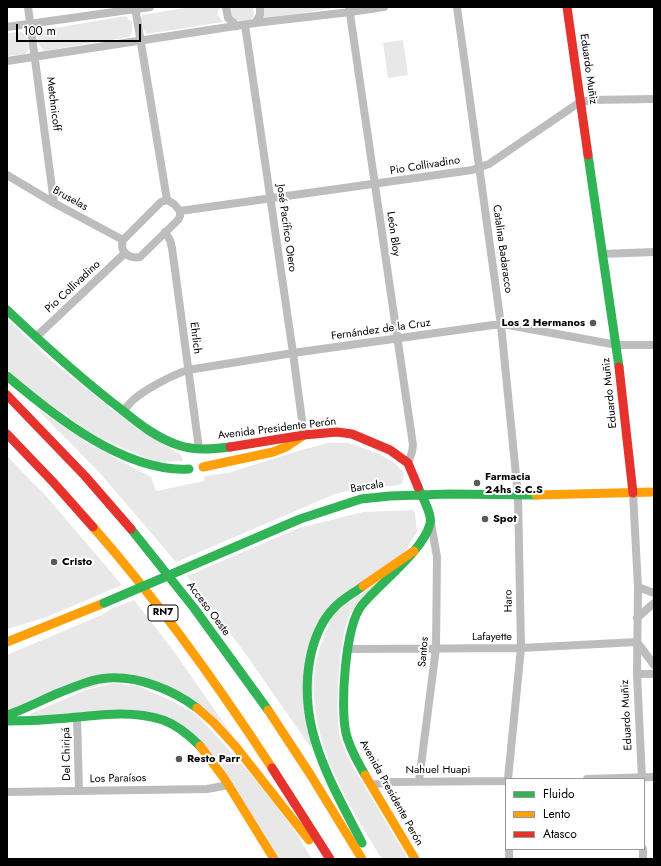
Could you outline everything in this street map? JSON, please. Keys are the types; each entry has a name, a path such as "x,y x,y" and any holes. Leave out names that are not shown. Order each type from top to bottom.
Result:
{"main road":[{"name":"Eduardo Muñiz","path":"567,7 602,254 617,345 633,493"},
{"name":"Avenida Presidente Perón","path":"7,310 73,371 123,412 165,440 181,446 199,449 214,449 304,435 337,432 352,434 373,442 390,450 408,464 428,510 431,523 425,536 414,551 361,606 354,616 350,629 347,649 344,716 346,734 352,750 415,859"},
{"path":"7,376 63,422 95,441 150,465 178,470 189,469"},
{"name":"Acceso Oeste","path":"7,395 119,515 209,628 293,747 362,859"},
{"name":"RN7","path":"7,434 62,492 116,554 167,617 219,688 299,808 330,859"},
{"path":"203,467 273,452 286,447 304,435"},
{"name":"Barcala","path":"7,642 104,603 300,519 361,499 390,496 449,494 518,495 654,492"},
{"path":"370,859 336,792 318,749 307,705 307,684 316,634 326,616 334,607 414,551"},
{"path":"7,715 79,685 93,680 108,678 126,678 174,694 197,707 210,719 239,751 324,859"},
{"path":"7,721 126,714 156,718 166,721 190,735 202,746 214,761 274,859"}],"street":[{"name":"Metchnicoff","path":"28,7 36,56 54,203"},
{"path":"7,27 150,7"},
{"name":"José Pacífico Otero","path":"226,7 228,18 241,26 271,199 294,353 304,435"},
{"path":"255,23 260,15 260,7"},
{"path":"7,61 255,23 349,10 384,7"},
{"name":"Catalina Badaracco","path":"457,7 501,325 518,495"},
{"path":"136,8 140,41 167,200"},
{"name":"León Bloy","path":"349,10 413,445 408,464"},
{"name":"Pio Collivadino","path":"180,211 480,168 489,164 580,102 591,100 654,99"},
{"name":"Bruselas","path":"7,175 54,203 123,240"},
{"path":"167,200 174,204 180,211 178,220 140,257 134,258 125,253 122,244 123,240 161,202 167,200"},
{"name":"Ehrlich","path":"166,232 172,248 199,449"},
{"path":"602,254 654,252"},
{"name":"Pio Collivadino","path":"36,337 125,253"},
{"name":"Fernández de la Cruz","path":"123,412 133,400 178,373 188,370 294,353 501,325 617,345 654,345"},
{"name":"Eduardo Muñiz","path":"633,493 638,587 637,674 642,778"},
{"name":"Haro","path":"507,778 521,648 518,495"},
{"name":"Santos","path":"419,781 436,648 437,557 431,523"},
{"path":"638,587 654,593"},
{"path":"637,618 654,603"},
{"path":"637,642 654,665"},
{"name":"Lafayette","path":"347,649 521,648 637,642"},
{"path":"637,674 654,674"},
{"name":"Del Chiripá","path":"77,717 79,791"},
{"path":"642,778 654,777"},
{"name":"Nahuel Huapi","path":"371,785 389,782 505,780"},
{"name":"Los Paraísos","path":"7,792 207,789 229,785"}],"shaded area":[{"path":"191,7 220,7 217,14 223,22 147,34 142,27 142,15"},
{"path":"230,7 253,7 254,16 251,20 237,21 233,18 229,10"},
{"path":"262,7 338,7 263,20"},
{"path":"125,16 132,22 132,33 129,37 44,51 36,41 38,31"},
{"path":"22,32 28,40 29,49 25,54 7,56 7,33"},
{"path":"403,40 408,75 388,78 383,43"},
{"path":"7,319 54,363 133,426 181,455 183,461 160,462 144,457 94,435 28,389 7,369"},
{"path":"35,407 87,443 151,477 156,491 204,481 205,476 228,473 328,443 349,443 379,454 395,463 404,473 402,484 360,488 335,494 176,562 99,472"},
{"path":"7,456 46,496 122,585 44,618 7,629"},
{"path":"413,510 415,513 417,532 404,553 315,625 311,748 245,653 187,576 299,528 363,512"},
{"path":"378,582 356,605 346,624 340,656 338,695 339,729 346,754 408,859 382,859 352,808 326,753 318,724 314,695 316,666 324,636 331,619 360,594"},
{"path":"134,600 173,650 243,751 203,711 130,677 7,711 7,655"},
{"path":"114,683 138,686 168,699 194,713 213,732 258,783 293,828 312,859 279,859 220,763 169,719 29,716 30,714 86,690"}],"traffic: fast":[{"path":"588,155 619,367"},
{"path":"7,310 92,386 156,435 184,447 197,449 230,447"},
{"path":"7,376 68,424 115,452 140,462 165,468 189,469"},
{"path":"365,775 349,744 344,721 345,667 351,630 356,615 362,605 410,556 426,534 431,520 427,506 418,487"},
{"path":"179,571 300,519 361,499 390,496 449,494 536,495"},
{"path":"131,529 194,608 268,710"},
{"path":"104,603 179,571"},
{"path":"362,843 328,775 319,752 312,729 308,705 307,680 311,654 317,635 323,623 337,605 363,586"},
{"path":"7,715 78,685 108,678 132,679 155,686 177,695 197,708"},
{"path":"7,721 45,720 116,714 139,715 163,720 173,725 187,734 200,746"}],"traffic: slow":[{"path":"203,467 273,452 286,447 304,435"},
{"path":"536,495 654,492"},
{"path":"93,527 187,644 231,706 272,768"},
{"path":"363,586 414,551"},
{"path":"7,642 104,603"},
{"path":"197,708 214,723 236,747 309,840"},
{"path":"268,710 310,774 362,859"},
{"path":"200,746 224,778 274,859"},
{"path":"365,775 415,859"}],"traffic: jam":[{"path":"567,7 588,155"},
{"path":"619,367 633,493"},
{"path":"7,395 85,476 131,529"},
{"path":"230,447 304,435 337,432 352,434 390,450 408,463 418,487"},
{"path":"7,434 93,527"},
{"path":"272,768 330,859"}],"place":[{"name":"Los 2 Hermanos","path":"593,323"},
{"name":"Farmacia 24hs S.C.S","path":"477,483"},
{"name":"Spot","path":"485,519"},
{"name":"Cristo","path":"54,562"},
{"name":"Resto Parr","path":"179,759"}]}
